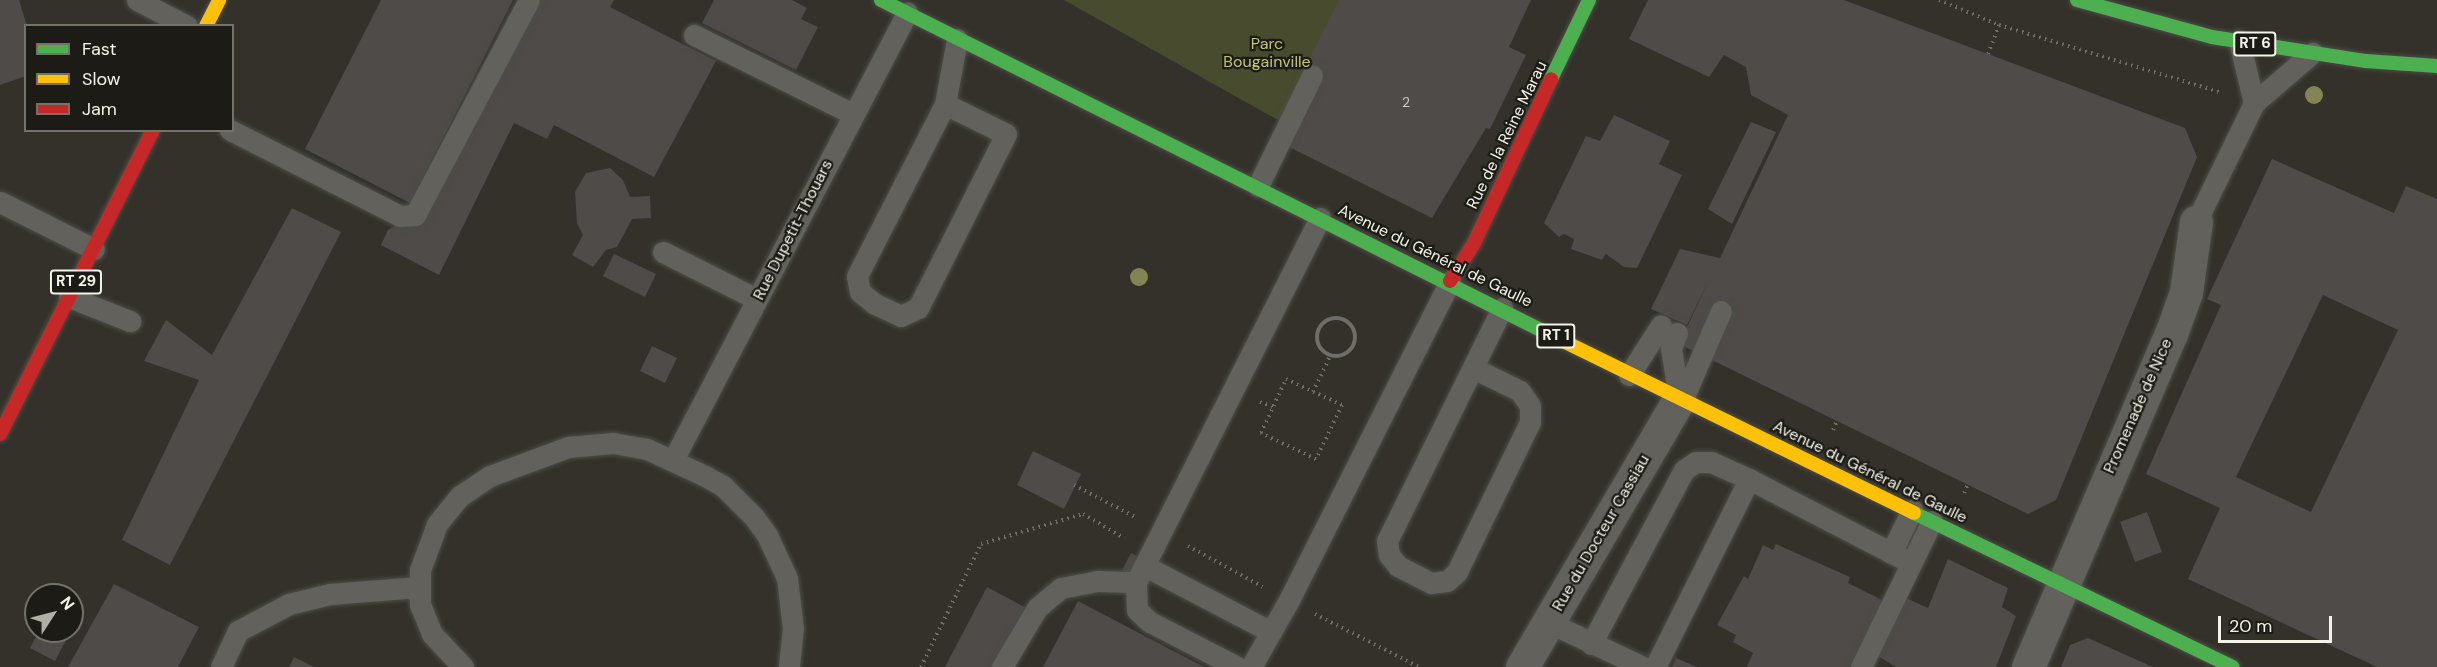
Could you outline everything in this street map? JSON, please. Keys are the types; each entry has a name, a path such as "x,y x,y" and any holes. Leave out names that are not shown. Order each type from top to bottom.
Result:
{"main road":[{"path":"207,24 219,0"},
{"name":"Rue de la Reine Marau","path":"1450,281 1474,243 1589,0"},
{"name":"RT 6","path":"2077,0 2239,41 2312,53 2437,66"},
{"name":"Avenue du Général de Gaulle","path":"900,4 957,39 1450,281 1629,375 2233,667"},
{"name":"RT 29","path":"0,434 152,132"}],"street":[{"name":"Promenade de Nice","path":"2028,667 2061,584 2171,333 2186,291 2196,222"},
{"name":"Rue du Docteur Cassiau","path":"1522,667 1680,400"}],"lane":[{"path":"137,0 183,24"},
{"path":"234,132 400,216 415,215 529,0"},
{"name":"Rue Dupetit-Thouars","path":"673,460 853,114 900,4"},
{"path":"694,35 853,114"},
{"path":"945,104 1006,134 918,308 901,315 875,304 860,292 857,276 945,104 957,39"},
{"path":"2239,41 2254,103"},
{"path":"2196,222 2254,103 2312,53"},
{"path":"1258,186 1312,76"},
{"path":"0,202 93,249"},
{"path":"1237,667 1150,622 1137,610 1144,567 1320,218"},
{"path":"663,252 757,299"},
{"path":"1251,667 1289,600 1450,281"},
{"path":"69,297 130,321"},
{"path":"1473,368 1520,391 1530,406 1530,422 1457,572 1447,581 1431,583 1398,566 1389,555 1387,541 1502,308"},
{"path":"1680,400 1721,311"},
{"path":"1629,375 1669,329 1680,400"},
{"path":"463,667 432,634 420,605 419,587 424,552 437,524 460,496 490,476 550,452 592,443 631,445 673,460 723,486 768,535 787,578 791,601 789,667"},
{"path":"1592,644 1684,470 1696,462 1711,462 1749,479 1911,563"},
{"path":"1655,667 1749,479"},
{"path":"1891,553 1912,510"},
{"path":"1861,667 1932,521"},
{"path":"1002,667 1036,608 1061,588 1098,581 1144,567 1271,632"},
{"path":"221,667 238,631 289,604 330,594 419,587"},
{"path":"1548,622 1643,667"}],"path":[{"path":"1939,0 1999,25 2254,103"},
{"path":"1988,54 1999,25"},
{"path":"1338,318 1348,322 1355,339 1345,354 1331,354 1319,346 1317,336 1328,320 1338,318"},
{"path":"1313,392 1331,354"},
{"path":"1286,379 1313,392 1342,405 1316,459 1261,433 1286,379"},
{"path":"1833,430 1837,421"},
{"path":"1964,493 1968,484"},
{"path":"1074,485 1419,667"},
{"path":"921,667 981,544 1083,514 1144,567"}],"green space":[{"name":"Parc Bougainville","path":"1064,0 1350,0 1294,129"}],"building":[{"path":"0,0 19,0 26,24 24,24 24,77 0,85"},
{"path":"381,0 513,0 410,203 305,149"},
{"path":"537,0 614,0 610,7 716,61 654,177 554,125 547,139 514,123 439,275 381,245 388,230 408,218"},
{"path":"714,0 792,0 807,8 801,19 818,27 796,70 702,23"},
{"path":"1339,0 1531,0 1509,47 1526,55 1490,129 1486,128 1432,218 1287,146 1323,75 1306,65"},
{"path":"1648,0 1844,0 2185,128 2197,157 2056,500 2028,514 1679,344 1709,280 1687,325 1651,309 1680,249 1720,258 1788,115 1751,95 1746,67 1724,55 1709,77 1629,39"},
{"path":"1614,115 1670,141 1659,164 1682,175 1637,268 1624,267 1606,254 1602,260 1571,249 1574,239 1564,234 1559,237 1544,223 1586,136 1600,141"},
{"path":"1751,122 1776,132 1732,224 1708,209"},
{"path":"2272,159 2394,213 2406,186 2437,199 2437,667 2377,667 2188,579 2220,508 2146,474 2221,305 2207,299","holes":["2323,295 2398,330 2311,512 2236,477"]},
{"path":"610,168 623,180 630,197 650,196 651,218 632,219 617,247 606,250 593,267 572,255 583,235 577,223 575,192 586,173"},
{"path":"292,208 341,232 170,565 122,540 199,380 144,361 166,320 212,355"},
{"path":"614,254 656,274 645,297 603,276"},
{"path":"652,346 677,358 665,383 640,371"},
{"path":"1033,451 1081,474 1064,509 1017,485"},
{"path":"2147,512 2162,552 2135,562 2120,522"},
{"path":"1776,544 1850,577 1848,583 1882,600 1868,667 1747,667 1753,653 1733,642 1736,635 1717,625 1744,576 1748,579 1763,545 1773,550"},
{"path":"1131,553 1148,561 1139,579 1122,570"},
{"path":"1948,559 2008,588 2002,607 2016,616 1996,667 1896,667 1878,656 1906,598 1928,608"},
{"path":"114,584 199,627 178,667 68,667 81,643 84,643 84,638"},
{"path":"987,587 1030,610 1000,667 945,667"},
{"path":"1078,601 1204,667 1043,667"},
{"path":"2088,638 2153,667 2061,667 2070,645"},
{"path":"33,643 65,643 55,661 30,648"},
{"path":"294,657 314,667 289,667"},
{"path":"1676,658 1697,667 1672,667"}],"traffic: fast":[{"path":"881,0 1553,336"},
{"path":"1551,79 1589,0"},
{"path":"2077,0 2212,37 2366,61 2437,66"},
{"path":"1914,513 2233,667"}],"traffic: slow":[{"path":"207,24 219,0"},
{"path":"1553,336 1914,513"}],"traffic: jam":[{"path":"1450,281 1474,243 1551,79"},
{"path":"0,434 152,132"}]}
